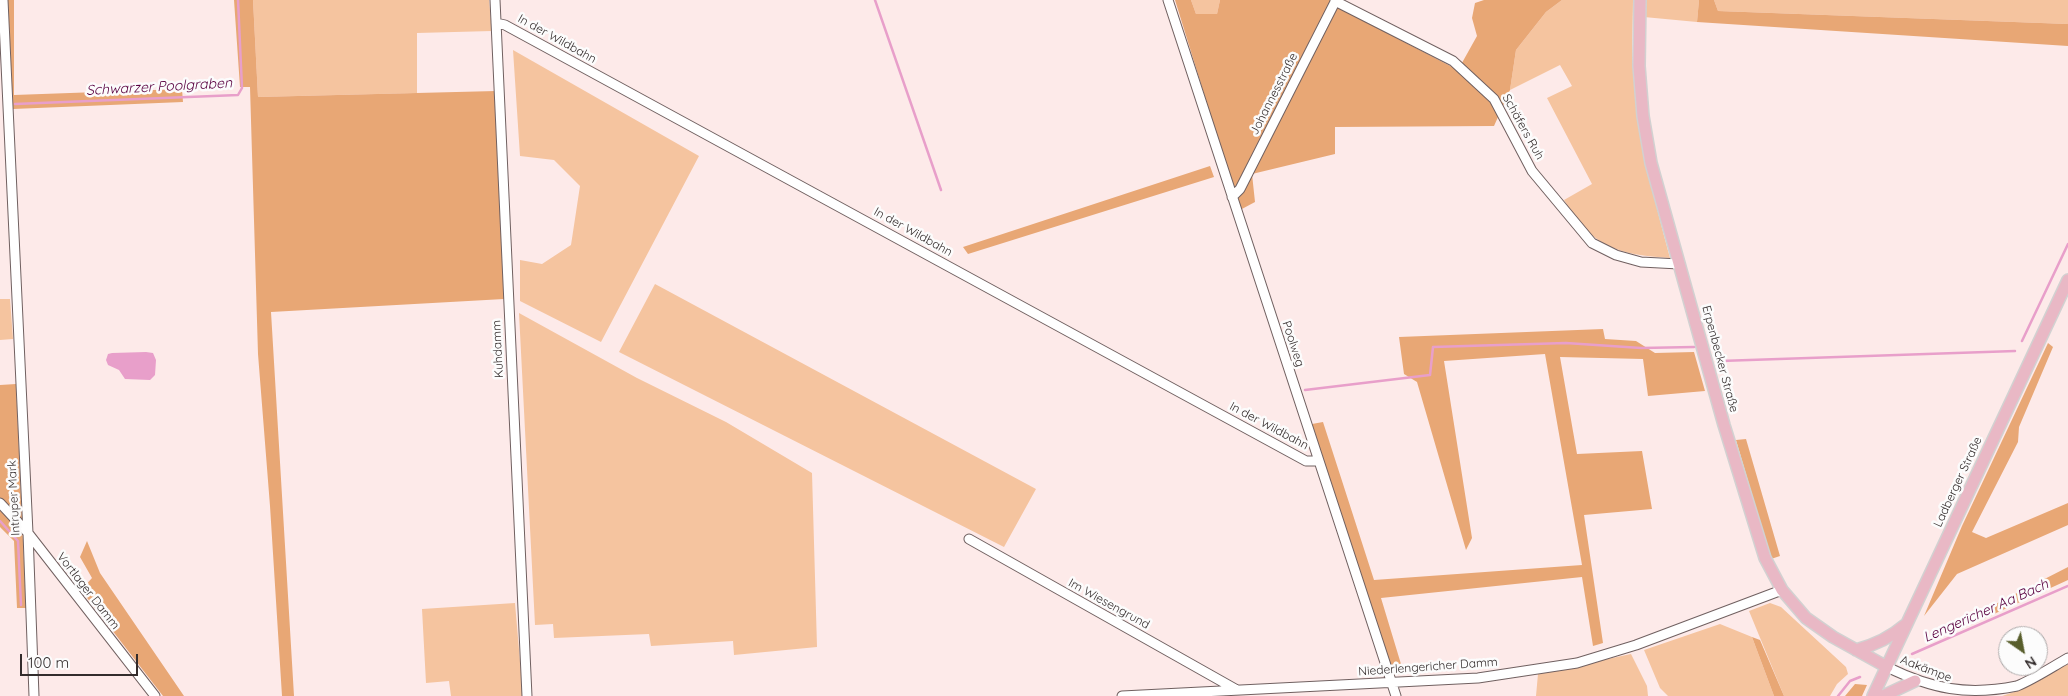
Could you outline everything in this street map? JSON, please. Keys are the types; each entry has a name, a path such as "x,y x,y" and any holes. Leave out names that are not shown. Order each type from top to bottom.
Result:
{"main road":[{"name":"Erpenbecker Straße","path":"1640,0 1639,66 1643,116 1651,163 1724,424 1765,558 1782,590 1806,618 1821,629 1887,667"},
{"name":"Ladberger Straße","path":"1873,696 2068,280"},
{"path":"1856,650 1887,639 1909,622"},
{"path":"1884,696 1915,681"}],"street":[{"name":"Intruper Mark","path":"3,0 34,696"},
{"name":"Kuhdamm","path":"495,0 527,696"},
{"name":"Poolweg","path":"1168,0 1396,696"},
{"name":"Johannesstraße","path":"1232,197 1240,189 1335,1"},
{"name":"Schäfers Ruh","path":"1335,1 1453,61 1494,99 1532,171 1592,243 1616,255 1641,262 1679,264"},
{"name":"In der Wildbahn","path":"496,23 505,24 1306,461 1318,462"},
{"name":"Vortlager Damm","path":"0,503 28,533 154,696"},
{"name":"Im Wiesengrund","path":"969,539 1237,690"},
{"name":"Niederlengericher Damm","path":"1122,696 1392,684 1478,678 1576,663 1636,645 1782,590"},
{"name":"Aakämpe","path":"1887,667 1936,690 1950,694 1974,696 2018,686 2068,658"}],"shaded area":[{"path":"8,0 14,0 14,95 182,89 183,102 13,109"},
{"path":"234,0 253,0 258,97 496,91 504,299 271,312 294,696 282,696 258,354 250,87 240,87"},
{"path":"253,0 489,0 492,31 417,33 417,93 258,97"},
{"path":"1175,0 1191,0 1196,14 1217,14 1220,0 1338,0 1341,9 1458,70 1477,36 1472,18 1475,3 1484,0 1562,0 1546,12 1516,50 1510,90 1494,126 1335,127 1335,154 1252,174 1255,202 1240,210"},
{"path":"1191,0 1220,0 1217,14 1196,14"},
{"path":"1562,0 1633,0 1632,61 1635,93 1642,141 1670,258 1652,257 1621,251 1608,245 1596,238 1585,228 1574,216 1564,200 1592,184 1547,98 1572,86 1560,65 1510,90 1516,50 1546,12"},
{"path":"1645,0 1699,0 1697,22 1644,17"},
{"path":"1699,0 1714,0 1718,11 2068,24 2068,46 1697,22"},
{"path":"1714,0 2068,0 2068,24 1718,11"},
{"path":"513,50 699,156 601,342 520,301 520,260 542,264 571,245 580,186 554,160 520,156"},
{"path":"1210,166 1214,177 968,254 963,247"},
{"path":"655,284 1036,489 1004,547 619,352"},
{"path":"0,299 10,299 13,339 0,340"},
{"path":"519,313 637,378 726,422 812,473 817,647 734,655 733,641 651,646 649,634 554,638 553,624 535,625"},
{"path":"1603,329 1605,339 1636,341 1655,353 1694,352 1705,391 1648,396 1643,359 1560,357 1577,454 1642,451 1652,509 1584,515 1603,643 1593,646 1582,577 1381,598 1404,674 1394,675 1312,424 1323,422 1374,580 1582,565 1545,354 1444,361 1472,538 1466,550 1417,382 1404,374 1399,337"},
{"path":"2048,343 2053,347 2019,427 2018,442 1972,532 1986,538 2068,503 2068,525 1957,574 1924,616 1962,526"},
{"path":"112,353 153,353 156,360 155,375 150,380 125,379 119,370 108,365 106,360 108,354"},
{"path":"16,384 26,608 17,608 14,541 0,527 0,385"},
{"path":"1746,439 1780,556 1771,559 1736,440"},
{"path":"87,541 100,573 184,696 163,696 81,590 92,578 80,557"},
{"path":"2068,567 2068,580 1983,619 1982,611"},
{"path":"515,603 523,696 451,696 449,681 426,683 422,609"},
{"path":"1770,603 1781,607 1846,667 1848,674 1837,684 1830,696 1784,696 1749,611"},
{"path":"1720,624 1752,637 1774,696 1668,696 1660,688 1644,650"},
{"path":"1752,637 1760,640 1784,696 1774,696"},
{"path":"1631,654 1647,686 1648,696 1536,696 1538,674"},
{"path":"2068,664 2068,696 2002,696 2017,691"},
{"path":"1855,684 1867,685 1862,696 1845,696"}],"waterway":[{"name":"Schwarzer Poolgraben","path":"15,104 238,95 242,88 238,0"},
{"path":"875,0 941,190"},
{"path":"2022,341 2068,244"},
{"path":"1305,390 1430,375 1433,347 1566,343 1641,348 1694,347"},
{"path":"1720,361 2015,351"},
{"path":"0,521 18,541 21,605"},
{"name":"Lengericher Aa Bach","path":"1912,654 2068,586"},
{"name":"Lengericher Aa Bach","path":"1838,696 1850,681 1860,677"}]}
